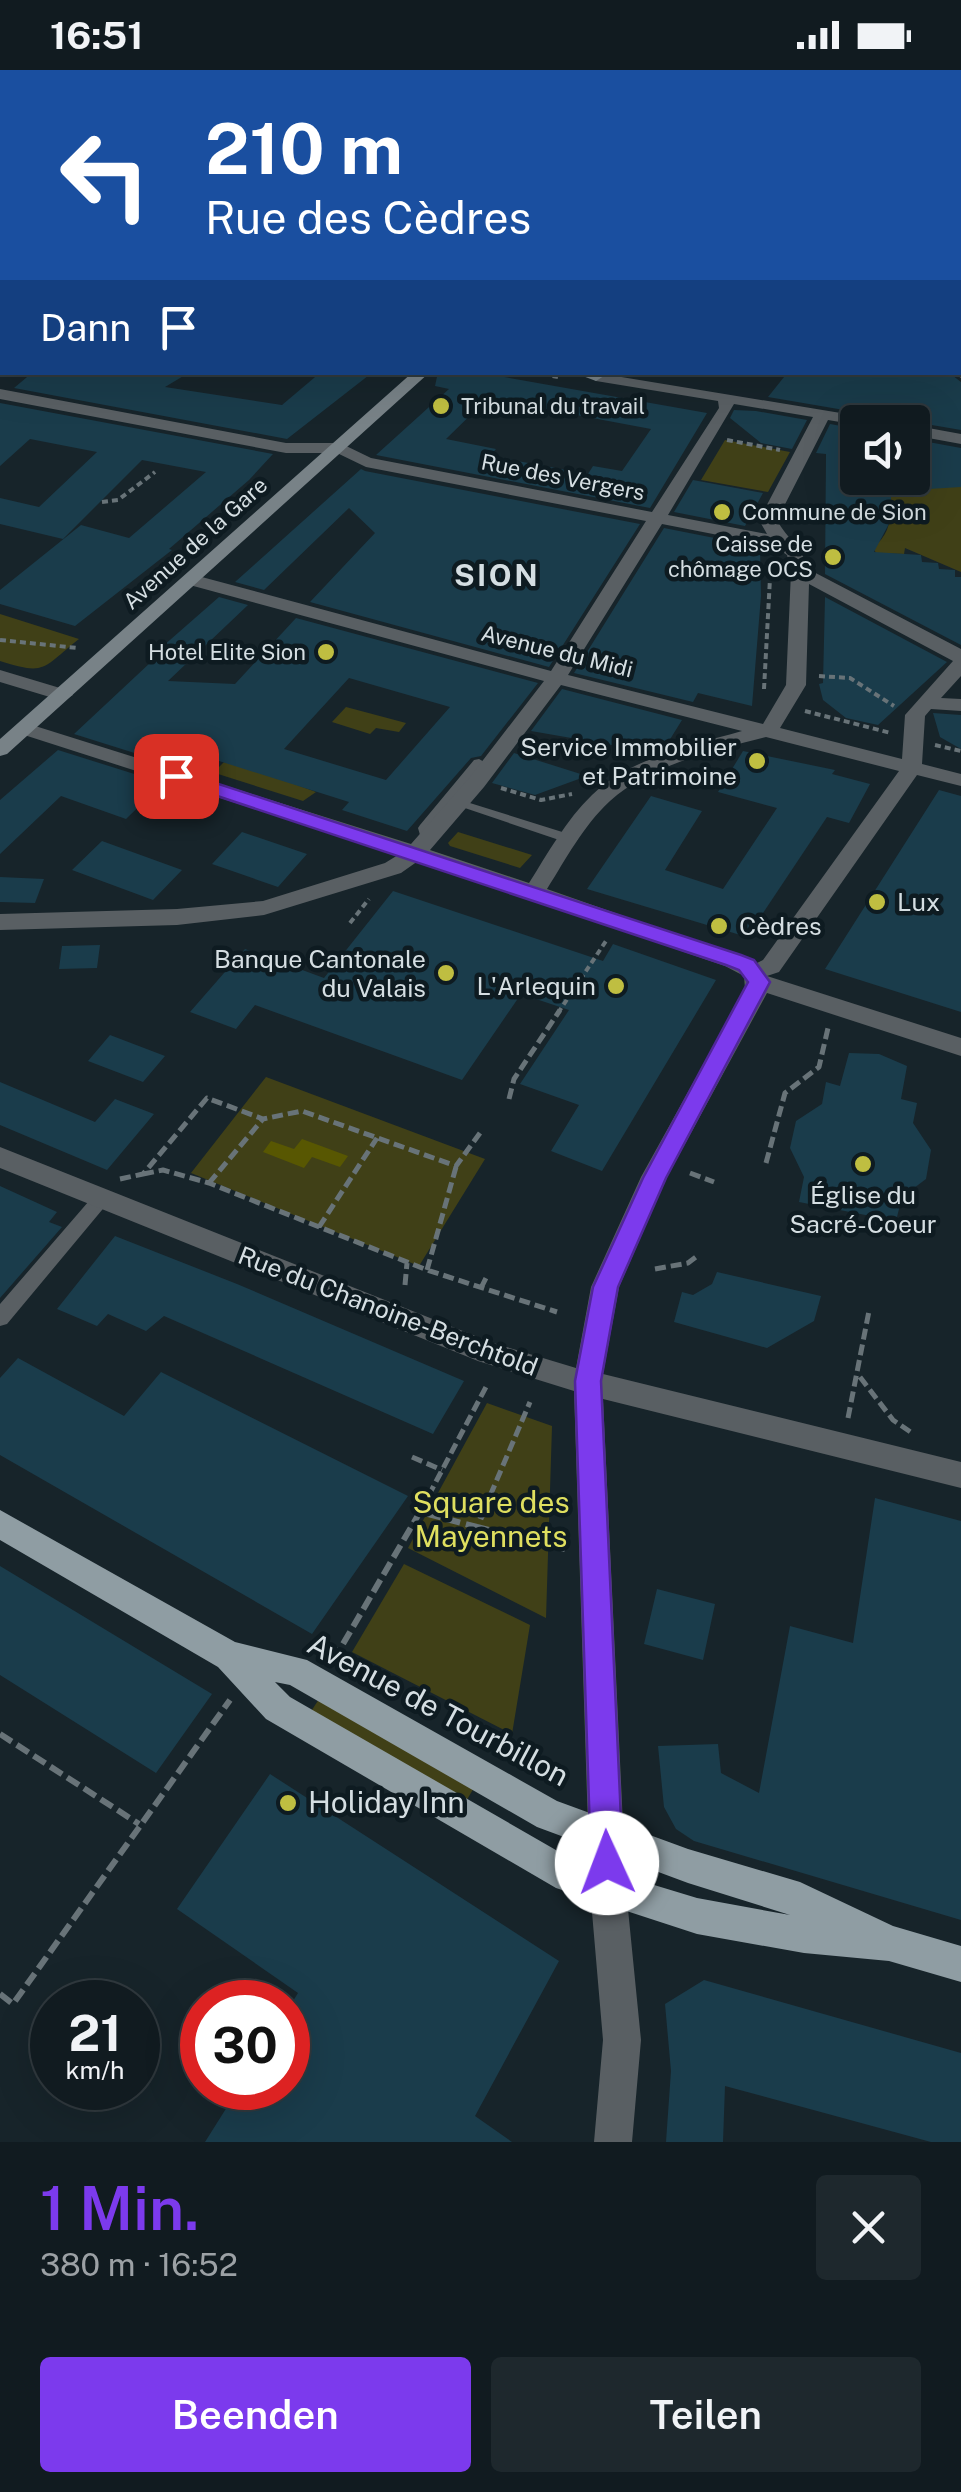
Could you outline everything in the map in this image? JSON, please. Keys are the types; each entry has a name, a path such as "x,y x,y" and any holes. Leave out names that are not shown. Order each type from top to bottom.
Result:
{"main road":[{"name":"Avenue de Tourbillon","path":"0,1524 229,1656 278,1708 568,1876 697,1916 804,1935 889,1943"},
{"name":"Avenue de Tourbillon","path":"229,1656 296,1671 488,1784 550,1815 800,1900 889,1943 961,1964"}],"street":[{"name":"Avenue de la Gare","path":"0,750 420,375"},
{"path":"594,375 840,417"},
{"path":"0,394 286,448 340,448"},
{"path":"0,922 177,916 264,908 393,868 422,846 459,803 478,772 556,678 733,397"},
{"path":"534,892 601,798 629,779 765,729 782,709 798,676 800,572 794,553 776,544 768,520 823,414"},
{"path":"930,433 961,438"},
{"path":"286,448 308,476"},
{"name":"Rue des Vergers","path":"340,448 366,462 776,544"},
{"path":"613,2142 622,2040 608,1889 588,1381 605,1287 654,1178 757,977 771,966 912,767 922,709 961,660 800,572"},
{"name":"Avenue du Midi","path":"192,580 556,678 961,780"},
{"path":"0,676 63,695"},
{"path":"922,709 961,706"},
{"path":"24,729 422,846 534,892 733,960 757,977 961,1047"},
{"name":"Rue du Chanoine-Berchtold","path":"0,1158 106,1190 488,1354 961,1476"}],"lane":[{"path":"422,846 425,828 478,772"},
{"path":"459,803 570,839"},
{"path":"0,1318 106,1190"}],"path":[{"path":"548,375 558,377"},
{"path":"720,439 790,452"},
{"path":"102,502 118,500 155,472"},
{"path":"776,544 763,702 961,751"},
{"path":"0,640 16,638 52,652 78,648"},
{"path":"798,676 850,678 879,700 922,709"},
{"path":"478,772 541,800 584,791"},
{"path":"350,923 359,912"},
{"path":"508,1099 514,1079 609,937"},
{"path":"766,1163 785,1093 819,1068 836,1006"},
{"path":"143,1174 207,1098 263,1119 302,1111 456,1166"},
{"path":"209,1183 263,1119"},
{"path":"426,1270 456,1166 480,1133"},
{"path":"319,1227 377,1138"},
{"path":"106,1190 163,1170 209,1183 426,1270 557,1312"},
{"path":"690,1173 714,1182"},
{"path":"655,1269 688,1263 696,1257"},
{"path":"405,1285 407,1262"},
{"path":"482,1288 487,1276"},
{"path":"848,1418 869,1311"},
{"path":"858,1375 893,1420 912,1433"},
{"path":"328,1670 420,1512 487,1385"},
{"path":"477,1527 530,1402"},
{"path":"412,1458 442,1470"},
{"path":"420,1512 565,1548"},
{"path":"0,1994 14,2004 230,1700"},
{"path":"0,1734 139,1824"}],"green space":[{"path":"725,440 790,452 768,492 701,480"},
{"path":"961,485 961,572 905,548 904,554 876,553 873,547 884,536 889,522 889,495 930,495 930,488"},
{"path":"0,614 79,639 50,663 36,668 0,661"},
{"path":"346,707 406,723 399,732 376,728 370,734 332,722"},
{"path":"227,759 316,792 303,801 218,774 216,770"},
{"path":"458,832 532,855 520,868 450,846 448,843"},
{"path":"266,1077 485,1159 419,1266 191,1173"},
{"name":"Square des Mayennets","path":"487,1403 552,1426 546,1618 408,1548"},
{"name":"Square des Mayennets","path":"404,1564 530,1625 512,1734 352,1652"},
{"path":"321,1696 475,1786 465,1803 310,1713"}],"shaded area":[{"path":"302,1139 348,1156 340,1167 312,1157 304,1168 263,1152 271,1141 294,1149"}],"building":[{"path":"29,375 185,375 165,387 282,405 317,375 369,375 287,439 14,388"},
{"path":"437,375 493,375 707,413 650,508 376,455 449,389 435,386","holes":["489,397 651,429 622,471 593,466 588,474 490,456 496,449 446,439"]},
{"path":"786,375 952,375 961,382 961,430 930,425 930,405 840,405 840,409 768,397"},
{"path":"0,403 273,454 249,480 169,549 172,550 75,626 0,604 0,590 81,525 129,538 206,472 142,460 63,539 0,524 0,498 39,507 97,452 30,439 0,466"},
{"path":"734,410 807,420 792,449 761,443 730,418"},
{"path":"830,424 840,426 840,495 891,495 891,520 874,552 921,555 922,562 938,563 939,569 955,570 955,577 961,577 961,645 825,574 826,454 816,453"},
{"path":"930,442 961,448 961,487 930,489"},
{"path":"361,469 640,524 549,667 310,602 375,533 349,508 264,590 235,582"},
{"path":"693,480 763,493 745,526 674,512"},
{"path":"664,528 760,547 761,596 752,706 698,693 693,702 574,673"},
{"path":"219,597 248,605 168,681 235,684 296,618 538,683 481,756 471,758 407,831 342,810 349,802 200,755 179,767 74,734 151,662 146,661","holes":["349,678 450,707 386,780 284,749"]},
{"path":"825,597 947,662 878,725 846,718 823,700 819,684 823,683"},
{"path":"562,689 682,720 664,749 652,752 531,731"},
{"path":"933,713 961,715 961,749 940,737"},
{"path":"58,750 163,783 126,819 61,796 0,854 0,800"},
{"path":"743,751 835,770 832,774 870,784 849,823 827,817 747,937 587,889 651,796 702,811 665,870 723,889 777,808 718,792"},
{"path":"514,753 587,776 535,795 492,783"},
{"path":"939,790 961,796 961,1012 825,969"},
{"path":"242,832 307,854 278,887 212,864"},
{"path":"102,841 182,870 153,900 72,870"},
{"path":"0,877 44,879 35,903 0,902"},
{"path":"393,891 603,961 613,944 716,980 602,1171 551,1151 579,1105 520,1084 569,1010 521,994 462,1080 255,1005 236,1029 190,1012 245,949 324,978"},
{"path":"100,945 97,968 59,969 62,946"},
{"path":"110,1035 165,1056 143,1082 88,1061"},
{"name":"Église du Sacré-Coeur","path":"849,1053 879,1054 907,1066 901,1099 917,1103 913,1123 931,1150 926,1179 902,1197 896,1221 799,1202 804,1177 790,1148 796,1121 822,1104 826,1082 840,1086"},
{"path":"0,1082 95,1122 115,1099 154,1114 107,1170 0,1125"},
{"path":"0,1186 57,1212 49,1222 62,1227 0,1298"},
{"path":"115,1236 464,1381 433,1434 164,1316 146,1331 108,1314 97,1326 57,1309"},
{"path":"717,1272 821,1296 814,1321 767,1348 674,1322 682,1292 693,1295 712,1284"},
{"path":"18,1358 124,1416 161,1372 408,1496 312,1634 0,1455 0,1378"},
{"path":"875,1498 961,1521 961,1920 694,1841 676,1829 664,1807 658,1746 718,1744 721,1773 759,1793 790,1626 853,1643"},
{"path":"0,1566 212,1694 156,1773 0,1675"},
{"path":"657,1589 715,1604 703,1660 644,1644"},
{"path":"270,1774 559,1961 475,2116 512,2142 205,2142 225,2110 310,2110 310,1980 279,1980 177,1909"},
{"path":"704,1980 961,2053 961,2142 931,2142 725,2086 723,2142 666,2142 671,2071 665,2004"}],"place":[{"name":"Tribunal du travail","path":"441,406"},
{"name":"Commune de Sion","path":"722,512"},
{"name":"Caisse de chômage OCS","path":"833,557"},
{"name":"Hotel Elite Sion","path":"326,652"},
{"name":"Service Immobilier et Patrimoine","path":"757,761"},
{"name":"Lux","path":"877,902"},
{"name":"Cèdres","path":"719,926"},
{"name":"Banque Cantonale du Valais","path":"446,973"},
{"name":"L'Arlequin","path":"616,986"},
{"name":"Église du Sacré-Coeur","path":"863,1164"},
{"name":"Holiday Inn","path":"288,1803"}],"district":[{"name":"SION","path":"497,576"}],"route":[{"path":"176,776 733,960 747,965 759,982 654,1178 605,1287 588,1381 607,1863"}]}
